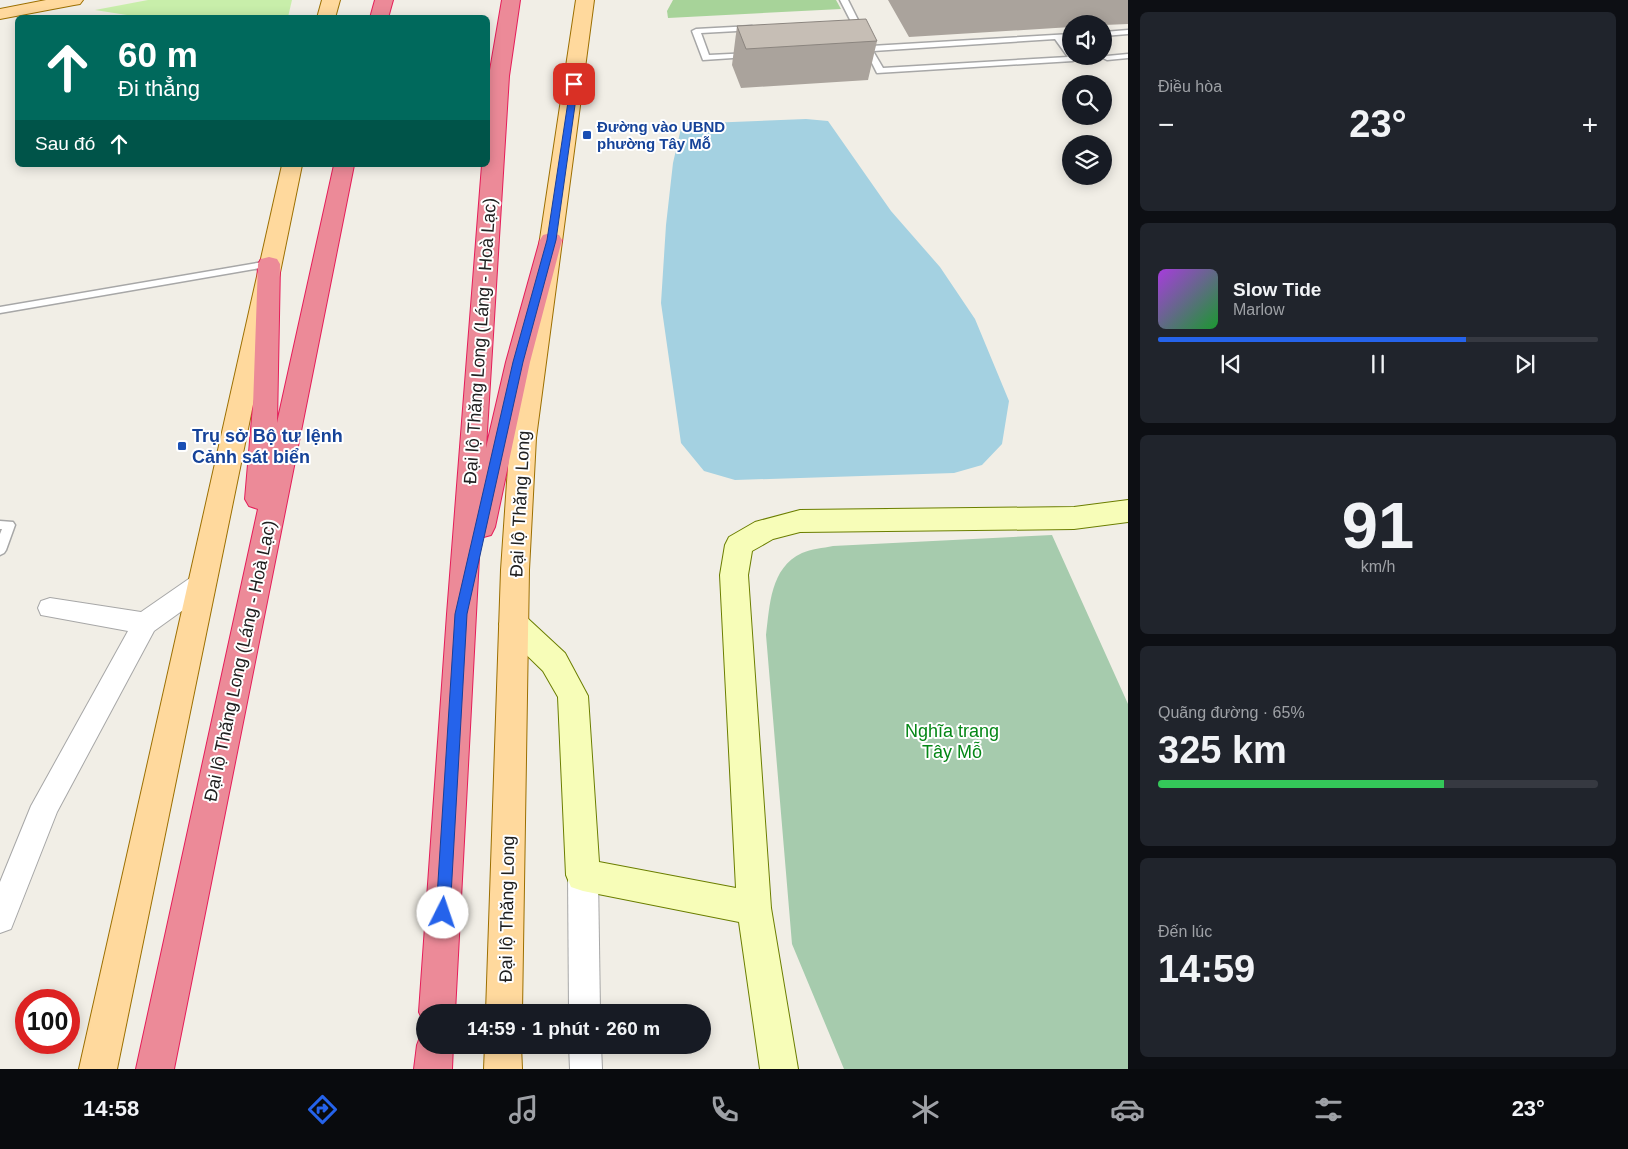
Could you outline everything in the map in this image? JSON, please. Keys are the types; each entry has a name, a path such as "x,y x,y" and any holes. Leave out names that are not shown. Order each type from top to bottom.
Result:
{"highway":[{"path":"380,15 384,0"},
{"name":"Đại lộ Thăng Long (Láng - Hoà Lạc)","path":"437,1004 461,614 499,76 511,0"},
{"name":"Đại lộ Thăng Long (Láng - Hoà Lạc)","path":"155,1069 344,167"},
{"path":"461,614 518,362 551,240"},
{"path":"248,622 266,406 269,264"},
{"path":"434,1069 435,1054"}],"main road":[{"path":"0,14 74,0"},
{"path":"327,15 330,0"},
{"name":"Đại lộ Thăng Long","path":"504,1004 514,624 522,438 585,0"},
{"path":"582,26 596,0"},
{"path":"0,29 15,26"},
{"path":"98,1069 236,430 269,264 292,167"},
{"path":"502,1069 503,1054"}],"street":[{"path":"779,1069 754,908 734,575 739,545 765,530 800,521 1074,518 1128,511"},
{"path":"0,918 45,806 145,623 202,583"},
{"path":"50,608 145,623"},
{"path":"514,624 554,662 573,696 583,875 585,1004"},
{"path":"583,875 754,908"},
{"path":"585,1054 586,1069"}],"lane":[{"path":"844,0 880,71 1073,60 1057,37"},
{"path":"845,22 855,22"},
{"path":"753,55 706,58 696,31 766,27"},
{"path":"1112,33 1128,32"},
{"path":"849,49 1062,37"},
{"path":"1112,58 1128,56"},
{"path":"0,310 269,264"},
{"path":"0,525 9,525 0,550"}],"green space":[{"path":"148,0 292,0 288,15 127,15 95,10"},
{"path":"673,0 836,0 841,9 668,18 667,11"},
{"name":"Nghĩa trang Tây Mỗ","path":"1052,535 1128,704 1128,1069 844,1069 792,944 766,635 774,588 783,568 791,560 802,553 833,546"}],"water":[{"path":"806,119 828,121 891,211 940,267 975,319 1009,401 1002,444 982,465 954,473 735,480 704,471 681,443 661,303 666,225 673,163 682,124"}],"building":[{"path":"866,19 877,41 746,49 737,26"}],"place":[{"name":"Đường vào UBND phường Tây Mỗ","path":"587,135"},
{"name":"Trụ sở Bộ tư lệnh Cảnh sát biển","path":"182,446"}],"route":[{"path":"443,913 461,614 518,362 551,240 574,84"}]}
